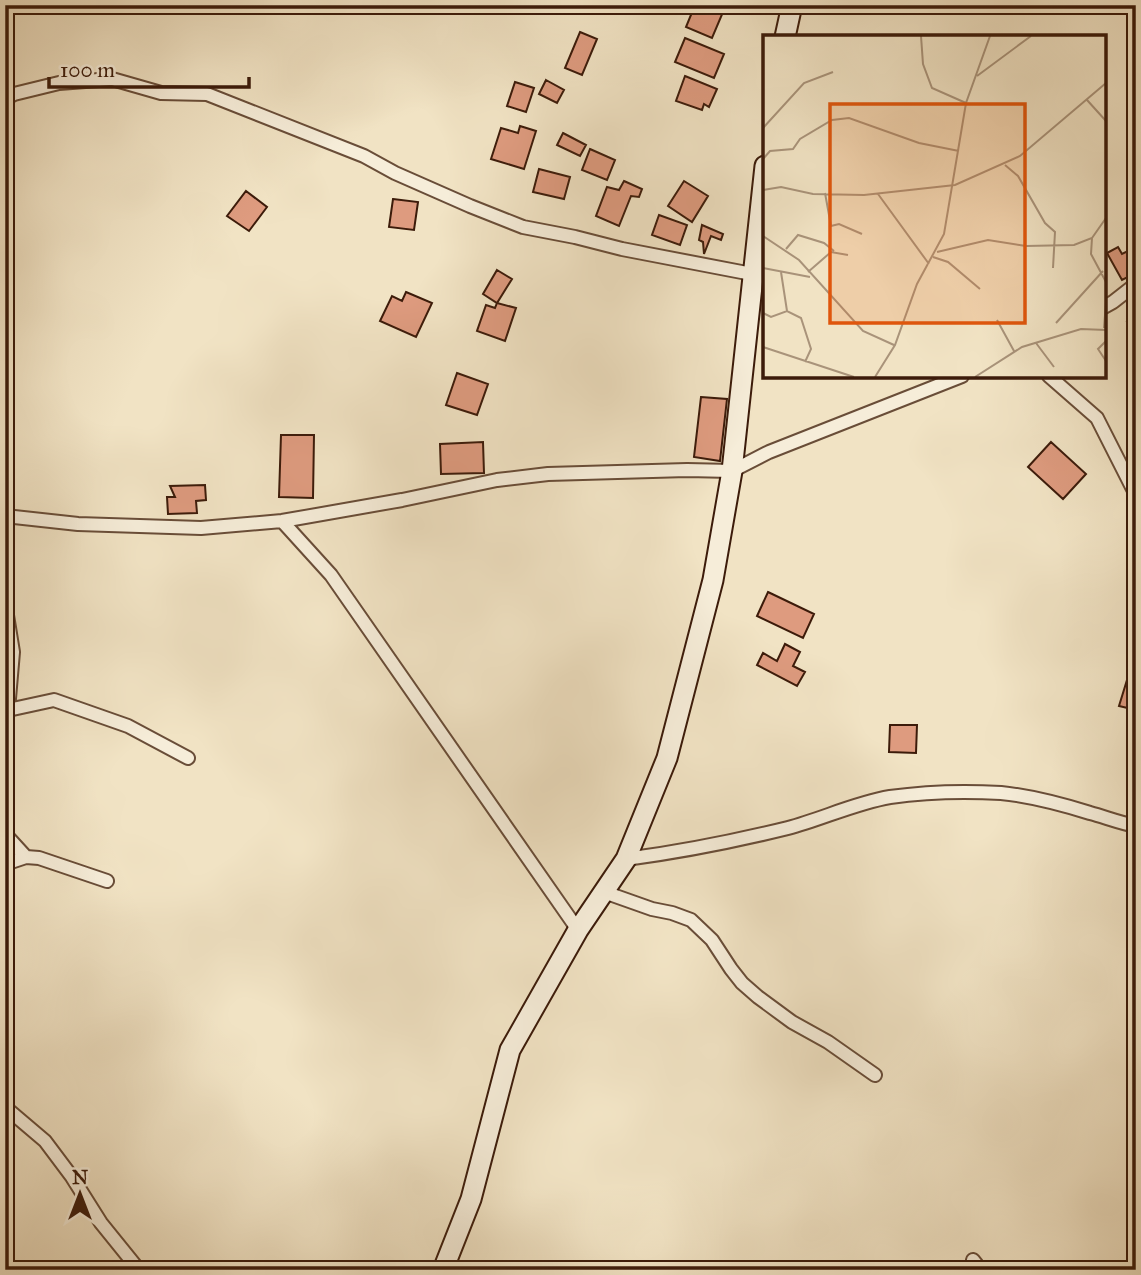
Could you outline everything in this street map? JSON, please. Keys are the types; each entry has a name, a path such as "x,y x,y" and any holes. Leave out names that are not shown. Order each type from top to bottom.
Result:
{"main road":[{"path":"785,35 792,5"},
{"path":"443,1270 471,1199 510,1050 578,930 626,859 667,758 713,580 732,471 763,183"}],"street":[{"path":"5,99 14,94 60,83 112,79 162,93 207,94 363,156 470,206 523,227 752,274"},
{"path":"1106,306 1136,284"},
{"path":"5,516 78,524 201,528 282,522 498,480 548,474 732,471 769,453 957,378"},
{"path":"1051,378 1097,418 1136,495"},
{"path":"282,522 331,575 578,930"},
{"path":"5,603 13,652 7,712 54,700 128,726 188,758"},
{"path":"626,859 760,835 889,797 924,794 989,793 1030,797 1136,826"},
{"path":"5,834 26,857"},
{"path":"5,864 26,857 39,858 107,881"},
{"path":"604,892 691,920 712,940 743,983 758,997 875,1075"},
{"path":"5,1107 45,1141 101,1223 139,1270"}],"building":[{"path":"695,5 726,5 712,38 686,27"},
{"path":"580,32 597,39 582,75 565,68"},
{"path":"685,38 724,54 714,78 675,62"},
{"path":"685,76 717,89 709,107 704,104 702,110 676,101"},
{"path":"546,80 564,90 557,103 539,94"},
{"path":"515,82 534,88 526,112 507,106"},
{"path":"520,126 536,131 524,169 491,159 501,128 518,133"},
{"path":"563,133 586,145 580,156 557,145"},
{"path":"590,149 615,160 607,180 582,170"},
{"path":"539,169 570,177 564,199 533,192"},
{"path":"624,181 642,189 639,197 631,196 619,226 596,216 607,187 619,190"},
{"path":"684,181 708,196 692,222 668,206"},
{"path":"246,191 267,207 249,231 227,216"},
{"path":"393,199 418,202 414,230 389,227"},
{"path":"659,215 687,225 680,245 652,235"},
{"path":"702,225 723,234 721,240 711,236 704,254 703,242 699,240"},
{"path":"1118,247 1122,254 1136,247 1136,273 1122,280 1107,253"},
{"path":"497,270 512,279 497,303 483,294"},
{"path":"406,292 432,303 416,337 380,321 392,296 402,301"},
{"path":"497,303 516,308 505,341 477,331 486,305 495,308"},
{"path":"1136,307 1136,335 1127,322 1132,318 1128,312"},
{"path":"457,373 488,384 477,415 446,405"},
{"path":"701,397 727,399 720,461 694,457"},
{"path":"281,435 314,435 313,498 279,497"},
{"path":"483,442 484,473 441,474 440,444"},
{"path":"1051,442 1086,474 1063,499 1028,467"},
{"path":"205,485 206,500 196,501 197,513 168,514 167,497 175,497 170,486"},
{"path":"768,592 814,614 803,638 757,616"},
{"path":"785,644 800,652 793,666 805,672 797,686 757,665 763,653 777,661"},
{"path":"1131,667 1136,668 1136,710 1119,706"},
{"path":"890,725 917,725 916,753 889,752"}]}
